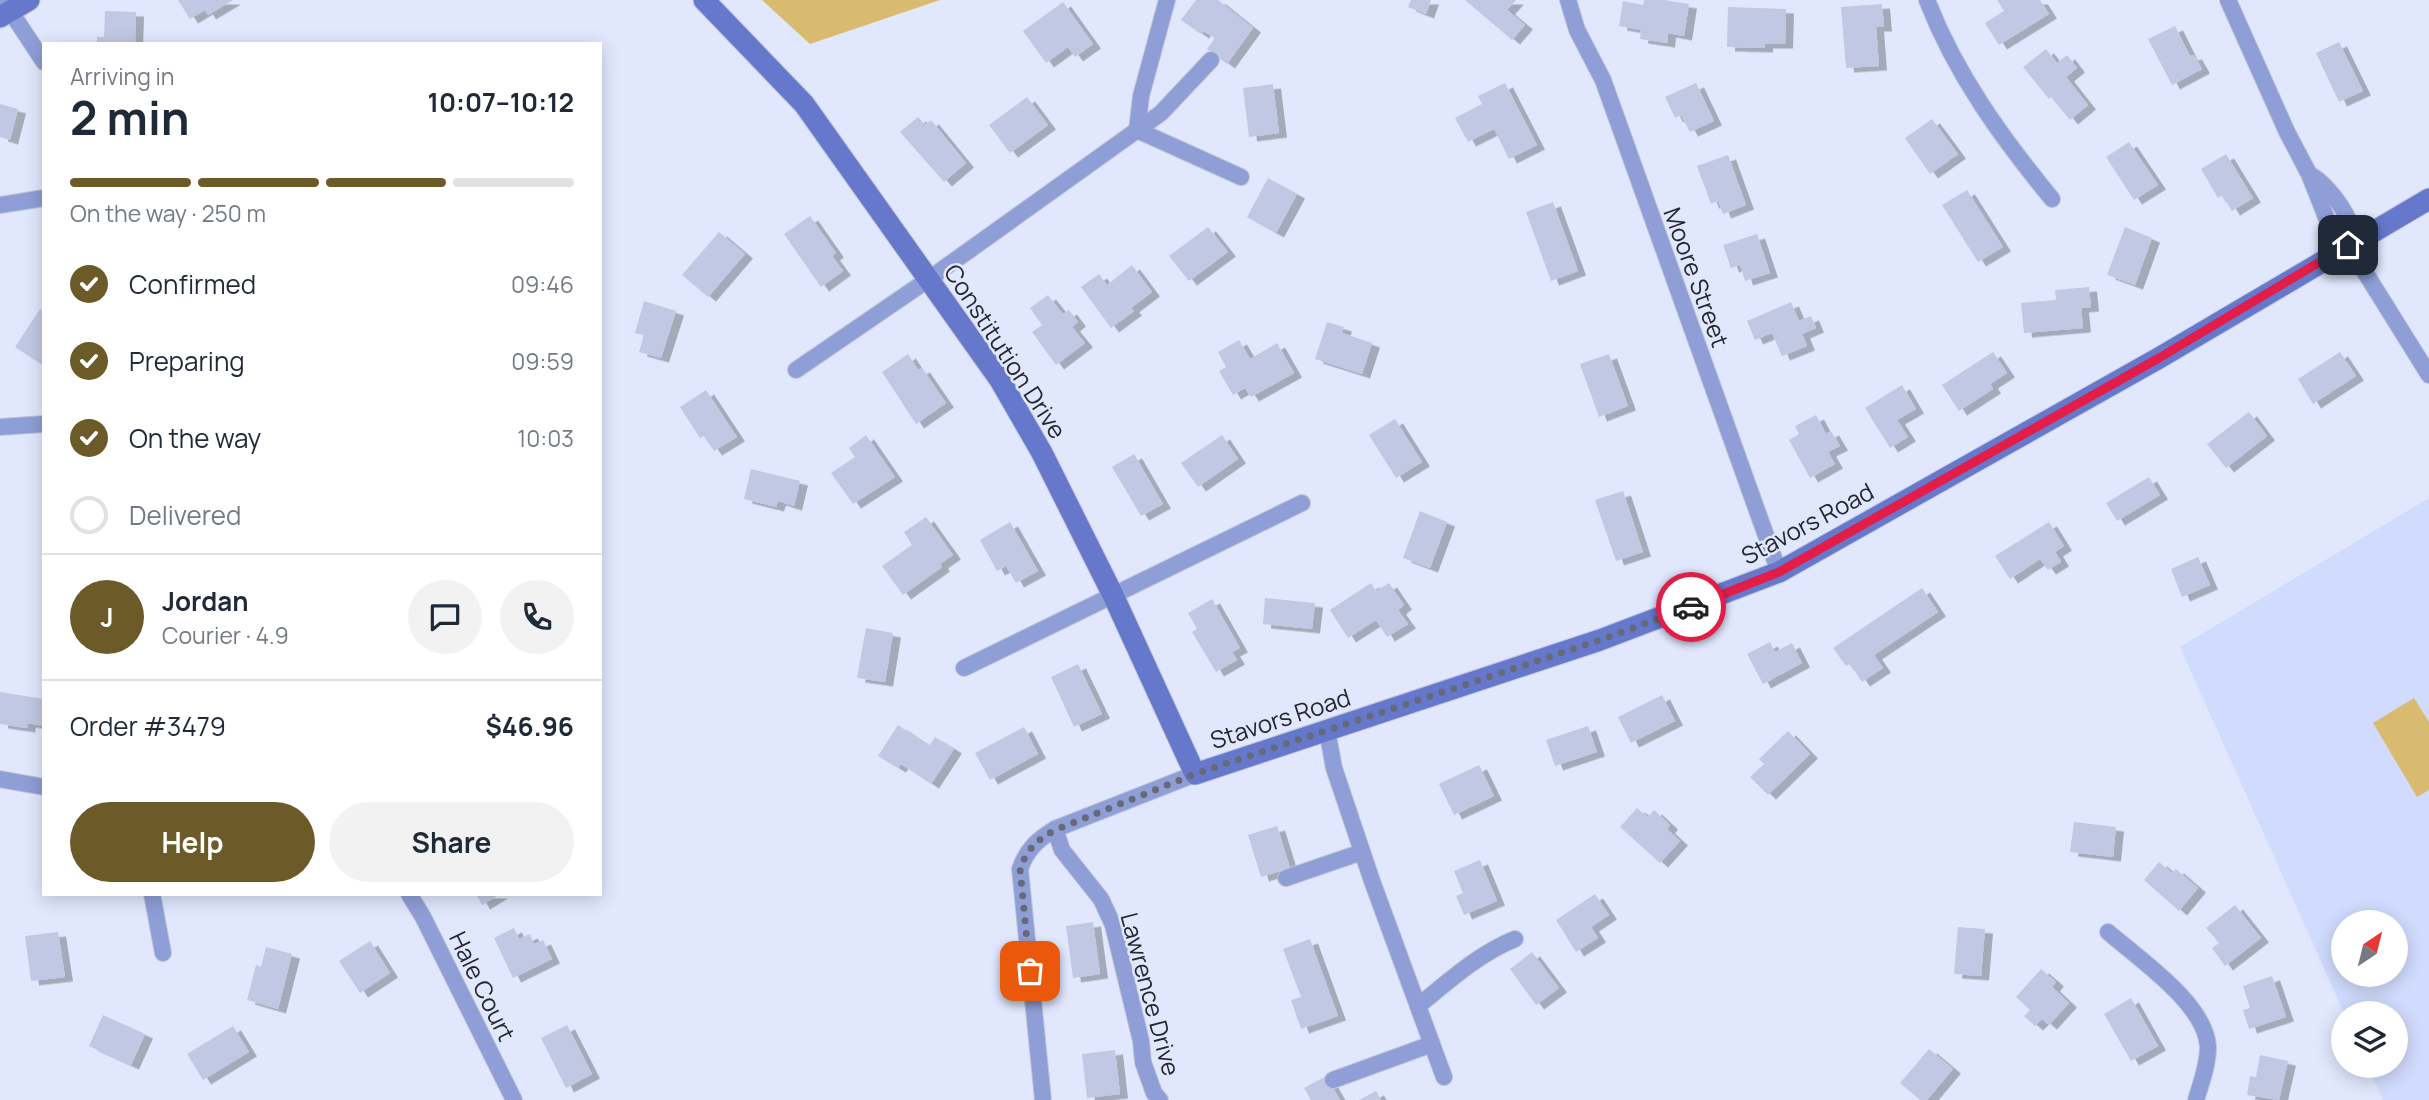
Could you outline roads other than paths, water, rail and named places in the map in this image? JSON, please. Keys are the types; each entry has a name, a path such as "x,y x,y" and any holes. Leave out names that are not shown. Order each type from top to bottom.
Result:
{"street":[{"path":"29,0 4,9 42,59"},
{"name":"Constitution Drive","path":"704,0 804,104 1000,380 1042,453 1113,596 1195,774"},
{"path":"1137,130 1142,96 1167,0"},
{"name":"Moore Street","path":"1568,0 1577,30 1603,80 1779,572"},
{"path":"1927,0 1949,50 1971,89 2006,143 2052,199"},
{"path":"2228,0 2287,132 2309,174 2320,180 2334,196 2351,229 2348,245 2429,375"},
{"path":"796,370 929,279 1137,130 1174,102 1211,60"},
{"path":"1137,130 1241,177"},
{"path":"0,205 42,198"},
{"name":"Stavors Road","path":"1043,1100 1020,869 1026,853 1037,841 1055,830 1195,774 1600,640 1779,572 2128,376 2429,199"},
{"path":"0,427 42,424"},
{"path":"964,668 1303,503"},
{"path":"1327,730 1334,768 1362,852 1444,1077"},
{"path":"0,779 42,787"},
{"name":"Lawrence Drive","path":"1055,830 1062,850 1101,899 1113,925 1141,1041 1143,1062 1154,1093 1160,1100"},
{"path":"1286,878 1362,852"},
{"path":"152,896 163,953"},
{"name":"Hale Court","path":"410,896 514,1100"},
{"path":"2108,932 2188,1001 2204,1028 2208,1048 2204,1075 2196,1100"},
{"path":"1418,1006 1494,947 1515,939"},
{"path":"1333,1080 1432,1044"}]}
